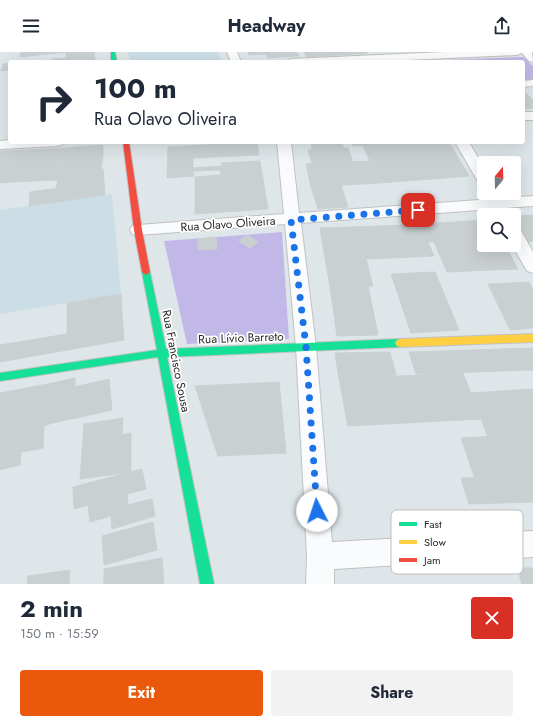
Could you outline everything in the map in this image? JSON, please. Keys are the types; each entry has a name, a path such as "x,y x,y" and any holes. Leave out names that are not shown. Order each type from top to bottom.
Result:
{"street":[{"path":"339,60 517,52"},
{"path":"526,52 533,59"},
{"path":"0,145 19,144"},
{"name":"Rua Francisco Sousa","path":"126,144 138,230 207,584"},
{"path":"284,144 291,220 306,347 320,556 320,584"},
{"path":"463,144 477,168"},
{"name":"Rua Olavo Oliveira","path":"138,230 291,220 533,201"},
{"path":"521,246 533,267"},
{"name":"Rua Lívio Barreto","path":"0,377 162,353 533,338"},
{"path":"523,545 533,544"},
{"path":"320,556 391,552"}],"shaded area":[{"path":"128,52 218,52 221,60 130,60"},
{"path":"523,57 533,66 533,80 525,81 525,60 450,60"},
{"path":"112,194 121,294 0,314 0,210"},
{"path":"282,232 289,339 187,344 164,241"}],"building":[{"path":"26,52 66,52 20,57 20,53"},
{"path":"66,52 94,52 95,58 52,60 66,58"},
{"path":"248,52 266,52 267,54 249,55"},
{"path":"266,52 277,52 278,57 268,58"},
{"path":"277,52 297,52 299,56 278,57"},
{"path":"304,52 320,52 321,56 307,57"},
{"path":"320,52 335,52 336,55 321,56"},
{"path":"335,52 367,52 368,53 336,55"},
{"path":"95,58 95,60 75,60"},
{"path":"8,63 8,70 1,71 3,64"},
{"path":"525,93 533,100 533,108 525,109"},
{"path":"221,144 257,144 259,155 193,158 193,168 222,166 221,163 260,161 268,209 195,214 195,177 221,175 220,170 193,171 194,176 167,178 168,147"},
{"path":"311,144 342,144 344,148 312,150"},
{"path":"352,144 401,144 353,146"},
{"path":"450,144 457,156 370,161 363,146"},
{"path":"103,145 103,155 73,158 76,147"},
{"path":"76,147 73,158 64,159 67,148"},
{"path":"67,148 58,180 13,182 25,150"},
{"path":"348,148 353,162 312,164 308,150"},
{"path":"25,150 13,182 0,183 0,151"},
{"path":"103,155 102,162 62,166 64,159"},
{"path":"457,156 469,176 379,183 370,161"},
{"path":"370,161 379,183 311,187 306,164"},
{"path":"102,162 101,169 59,175 62,166"},
{"path":"103,169 104,182 56,189 59,175"},
{"path":"104,182 105,195 29,206 30,192"},
{"path":"341,185 348,207 318,209 311,187"},
{"path":"533,215 533,241 528,242 521,229 521,216"},
{"path":"477,220 477,239 464,240 455,222"},
{"path":"455,222 464,240 428,242 420,224"},
{"path":"420,224 434,256 394,258 383,226"},
{"path":"383,226 394,258 366,259 364,251 324,252 320,228"},
{"path":"247,235 258,242 250,248 239,241"},
{"path":"216,237 217,249 198,250 198,239"},
{"path":"477,239 477,252 509,252 518,269 447,272 434,242"},
{"path":"364,251 373,286 330,287 324,252"},
{"path":"435,272 459,330 411,333 391,274"},
{"path":"529,282 533,290 533,328 510,330 488,284"},
{"path":"368,286 378,335 337,336 330,287"},
{"path":"121,294 122,315 67,324 67,303"},
{"path":"122,315 124,340 0,362 0,345 67,334 67,324"},
{"path":"533,348 533,370 416,374 409,352"},
{"path":"390,352 396,375 339,379 335,353"},
{"path":"463,373 481,419 348,426 339,379"},
{"path":"75,378 76,418 52,423 53,383"},
{"path":"109,379 112,410 76,418 74,387"},
{"path":"279,382 286,453 218,456 195,386"},
{"path":"53,383 52,423 44,426 43,448 22,452 26,388"},
{"path":"26,388 20,465 0,470 0,393"},
{"path":"533,389 533,434 488,437 471,393"},
{"path":"123,418 122,435 131,433 131,472 80,479 84,424"},
{"path":"533,434 533,475 475,479 461,438"},
{"path":"142,469 146,489 74,509 73,487"},
{"path":"533,475 533,502 469,504 461,478"},
{"path":"127,494 128,505 152,499 155,516 112,529 111,516 90,522 88,505"},
{"path":"153,522 157,550 104,565 102,536"},
{"path":"162,558 164,584 104,584 104,569"},
{"path":"523,568 533,568 533,584 522,584 519,574 523,574"},
{"path":"70,570 69,584 27,584 28,576"}],"traffic: fast":[{"path":"113,52 114,60"},
{"path":"146,272 207,584"},
{"path":"0,377 162,353 400,343"}],"traffic: slow":[{"path":"400,343 533,338"}],"traffic: jam":[{"path":"126,144 138,230 146,272"}],"route":[{"path":"317,511 306,347 291,220 418,210"}]}
